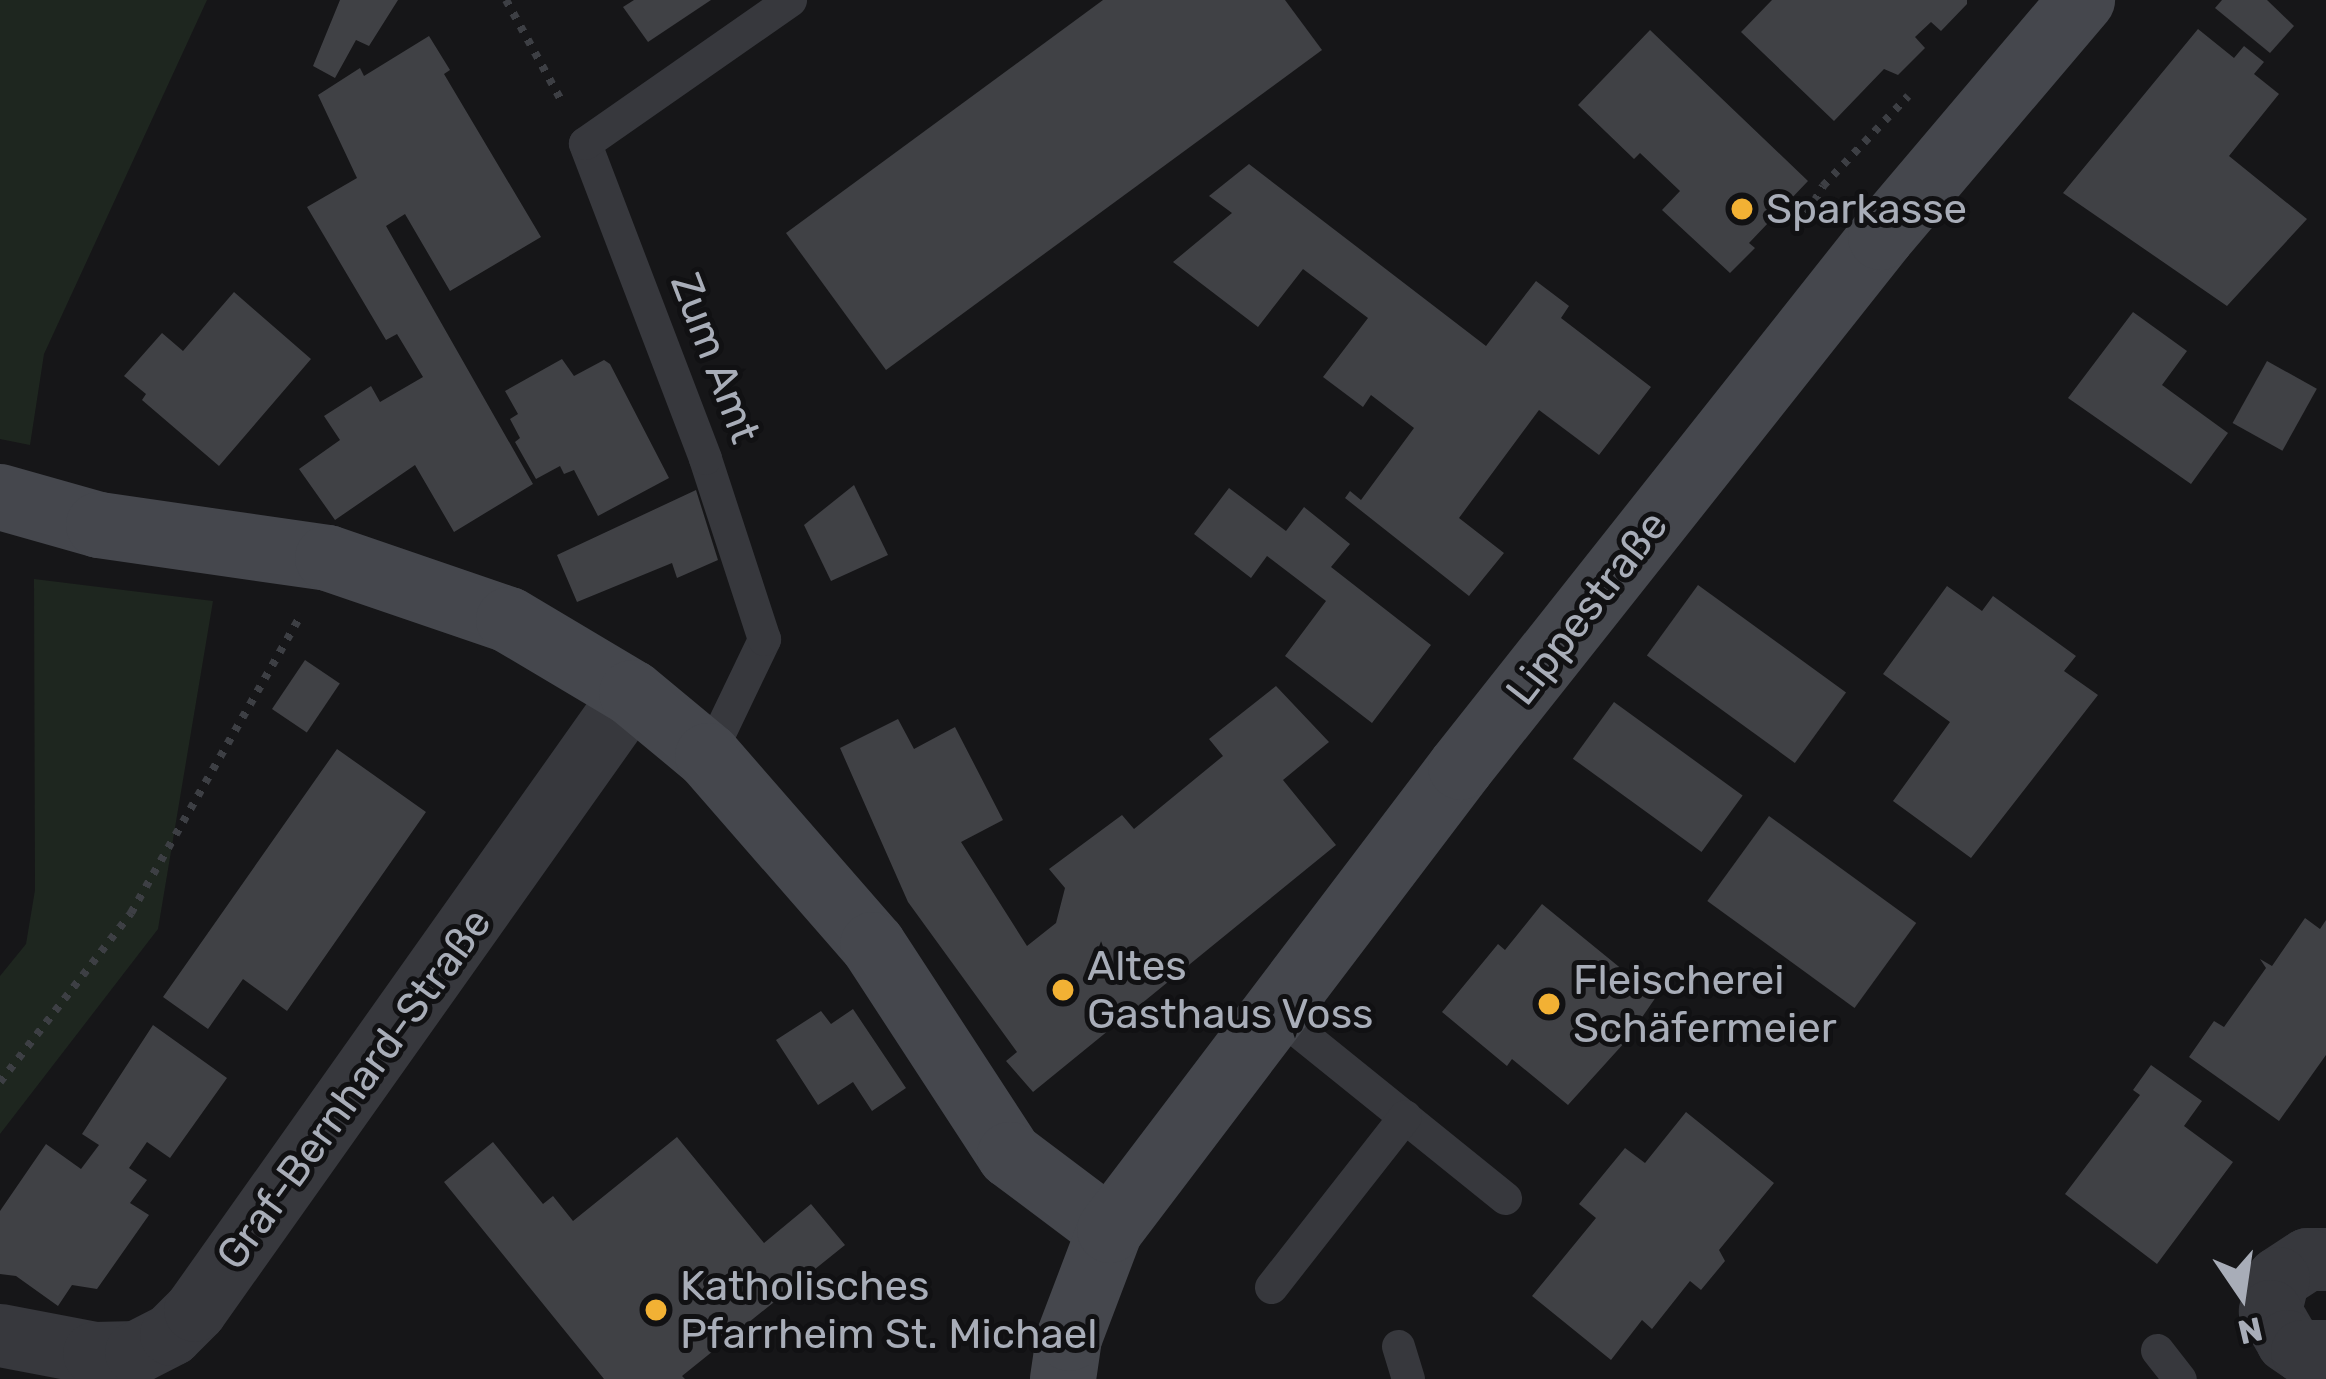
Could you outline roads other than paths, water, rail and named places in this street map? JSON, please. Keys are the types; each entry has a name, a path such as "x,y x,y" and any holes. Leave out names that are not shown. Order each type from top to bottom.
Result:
{"main road":[{"name":"Lippestraße","path":"1063,1379 1069,1339 1110,1230 1461,766 1881,237 2082,0"},
{"path":"0,497 99,525 328,558 509,620 632,693 708,756 873,945 1010,1155 1110,1230"}],"street":[{"name":"Graf-Bernhard-Straße","path":"0,1335 94,1353 136,1352 171,1334 195,1310 632,693"},
{"path":"2325,1257 2307,1259 2278,1278 2270,1311 2287,1341 2302,1351 2326,1352"}],"lane":[{"name":"Zum Amt","path":"708,756 764,639 705,458 585,143 790,0"},
{"path":"1277,1014 1505,1198"},
{"path":"1271,1286 1405,1116"},
{"path":"1398,1346 1408,1379"},
{"path":"2156,1350 2180,1379"}],"place":[{"name":"Sparkasse","path":"1742,209"},
{"name":"Altes Gasthaus Voss","path":"1063,990"},
{"name":"Fleischerei Schäfermeier","path":"1549,1004"},
{"name":"Katholisches Pfarrheim St. Michael","path":"656,1310"}]}
